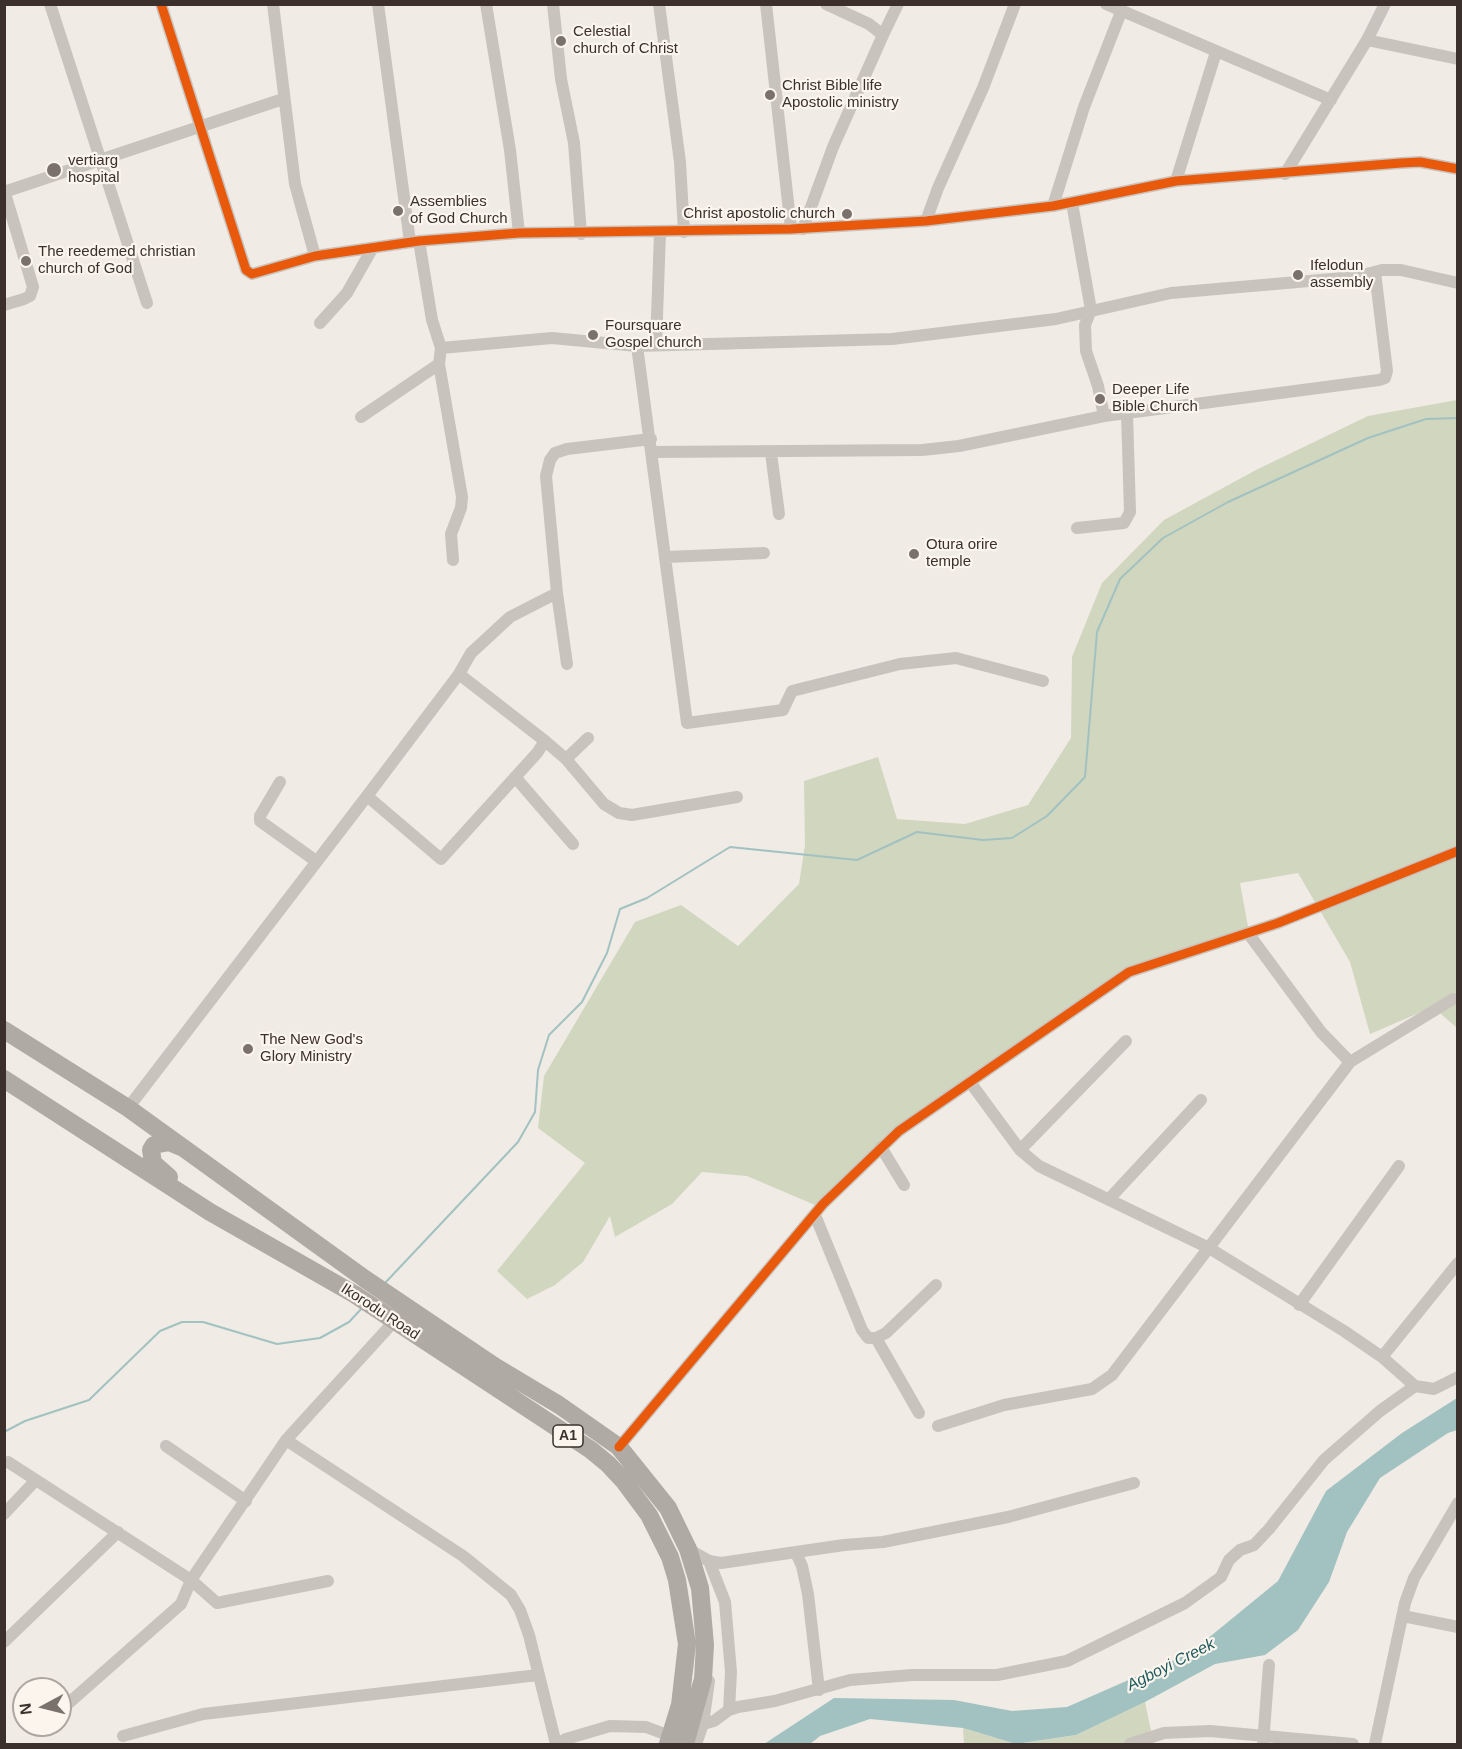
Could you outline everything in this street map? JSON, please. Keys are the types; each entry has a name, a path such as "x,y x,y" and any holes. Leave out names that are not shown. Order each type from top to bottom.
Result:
{"highway":[{"name":"Ikorodu Road","path":"4,1030 128,1108 269,1210 367,1276 388,1310 544,1421 591,1450 623,1480 639,1500 670,1557 684,1617 687,1644 680,1705 663,1741"},
{"name":"Ikorodu Road","path":"4,1079 210,1212 351,1298 388,1310 494,1366 559,1405 619,1447 668,1508 688,1549 700,1588 705,1645 703,1679 685,1744"},
{"path":"183,1147 169,1142 159,1143 154,1145 150,1155 153,1163 210,1212"}],"street":[{"path":"50,4 147,303"},
{"path":"161,4 246,270 252,274 315,256 415,242 519,233 660,233 797,229 926,221 1072,203 1176,181 1420,162 1458,169"},
{"path":"273,4 295,184 315,256"},
{"path":"378,4 415,242 432,320 441,348 439,364 462,497 451,534 453,560"},
{"path":"486,4 513,168 519,233"},
{"path":"553,4 561,79 574,144 581,234"},
{"path":"658,4 680,162 684,232"},
{"path":"766,4 797,229"},
{"path":"826,4 869,24 883,35"},
{"path":"797,229 898,4"},
{"path":"926,221 938,188 984,88 1015,4"},
{"path":"1106,4 1331,100"},
{"path":"1285,174 1367,40 1385,4"},
{"path":"1053,206 1084,107 1121,12"},
{"path":"1367,40 1458,59"},
{"path":"1176,181 1216,52"},
{"path":"4,305 30,296 33,287 5,191 102,162 283,99"},
{"path":"1072,203 1090,310 1085,325 1086,351 1098,386 1104,416"},
{"path":"656,345 660,233"},
{"path":"320,323 347,293 372,249"},
{"path":"441,348 552,338 637,346 892,339 1056,318 1171,292 1355,277 1375,272 1401,270 1458,283"},
{"path":"652,452 771,453 922,450 959,446 1104,416 1385,378 1388,371 1375,272"},
{"path":"637,346 687,723 783,710 792,691 900,664 956,658 1043,681"},
{"path":"361,417 439,364"},
{"path":"1077,528 1124,523 1131,512 1127,414"},
{"path":"567,664 557,593 546,476 550,460 555,453 567,449 651,439"},
{"path":"771,453 780,514"},
{"path":"666,557 764,553"},
{"path":"128,1108 459,674 471,653 510,617 557,593"},
{"path":"459,674 566,759 604,804 619,813 632,815 737,797"},
{"path":"566,759 588,738"},
{"path":"367,796 441,859 515,777 544,741"},
{"path":"515,777 573,844"},
{"path":"280,782 260,816 260,821 316,861"},
{"path":"619,1447 815,1215 898,1131 1129,972 1248,933 1458,851"},
{"path":"1248,933 1321,1032 1350,1062"},
{"path":"938,1426 1004,1405 1092,1389 1101,1384 1124,1361 1350,1062 1383,1040 1414,1025 1452,999"},
{"path":"1020,1150 1126,1041"},
{"path":"970,1082 1020,1150 1039,1167 1110,1198 1209,1248 1382,1357 1415,1386 1434,1389 1458,1377"},
{"path":"1110,1198 1201,1100"},
{"path":"881,1148 904,1185"},
{"path":"1299,1305 1399,1166"},
{"path":"815,1215 862,1330 868,1338 876,1338 886,1333 936,1285"},
{"path":"1382,1357 1458,1263"},
{"path":"72,1700 165,1615 181,1604 191,1580 286,1440 388,1310"},
{"path":"876,1338 919,1413"},
{"path":"703,1724 714,1721 729,1710 819,1690 850,1680 874,1677 997,1675 1045,1668 1067,1661 1185,1603 1221,1577 1234,1554 1254,1545 1292,1503 1324,1460 1380,1411 1415,1386"},
{"path":"286,1440 463,1557 511,1596 520,1610 529,1635 556,1744 566,1738 610,1726 646,1728 663,1741"},
{"path":"166,1446 246,1501"},
{"path":"8,1462 191,1580 217,1602 328,1581"},
{"path":"4,1514 36,1480"},
{"path":"688,1549 709,1561 722,1563 844,1545 883,1542 954,1528 1134,1483"},
{"path":"1375,1744 1403,1616 1414,1578 1458,1503"},
{"path":"4,1642 118,1532"},
{"path":"796,1553 802,1566 808,1594 819,1690"},
{"path":"709,1561 725,1602 731,1672 729,1710"},
{"name":"Ikorodu Road","path":"696,1744 703,1724 710,1644 700,1588"},
{"path":"1403,1616 1458,1627"},
{"path":"1263,1740 1269,1665"},
{"path":"123,1736 203,1714 538,1675"},
{"path":"1130,1744 1164,1733 1190,1731 1263,1740 1353,1744"}],"green space":[{"path":"1457,400 1457,1028 1433,1007 1370,1034 1350,962 1298,873 1240,883 1249,932 1132,977 888,1141 822,1208 747,1176 702,1172 672,1204 615,1237 610,1216 583,1262 555,1285 527,1299 497,1271 585,1163 538,1128 544,1076 635,922 681,905 738,946 799,884 805,845 804,781 878,757 897,819 965,824 1028,805 1071,738 1072,657 1102,583 1164,520 1256,470 1368,416"},
{"path":"1145,1702 1151,1731 1128,1744 1018,1744 1076,1735"},
{"path":"963,1728 969,1730 1016,1744 964,1744"}],"water":[{"name":"Agboyi Creek","path":"1457,1398 1457,1430 1448,1433 1380,1478 1347,1532 1329,1582 1298,1630 1265,1655 1215,1664 1145,1702 1076,1735 1016,1744 963,1728 870,1719 820,1736 810,1744 764,1744 834,1698 954,1700 1012,1711 1067,1707 1190,1653 1278,1581 1326,1491 1402,1433"}],"waterway":[{"path":"385,1283 518,1142 535,1112 538,1070 549,1035 582,1002 607,953 620,909 647,898 730,847 857,860 917,832 983,840 1012,838 1047,816 1085,777 1097,632 1120,579 1163,538 1228,502 1368,438 1426,419 1458,418"},
{"path":"4,1432 25,1421 89,1400 160,1331 182,1322 203,1322 277,1344 320,1338 349,1322 363,1307"}],"cycle path":[{"path":"161,4 246,270 252,274 315,256 419,241 519,233 791,229 926,221 1053,206 1176,181 1420,162 1458,169"},
{"path":"619,1447 823,1204 899,1131 1129,972 1278,923 1458,851"}],"place":[{"name":"Celestial church of Christ","path":"561,41"},
{"name":"Christ Bible life Apostolic ministry","path":"770,95"},
{"name":"vertiarg hospital","path":"54,170"},
{"name":"Assemblies of God Church","path":"398,211"},
{"name":"Christ apostolic church","path":"847,214"},
{"name":"The reedemed christian church of God","path":"26,261"},
{"name":"Ifelodun assembly","path":"1298,275"},
{"name":"Foursquare Gospel church","path":"593,335"},
{"name":"Deeper Life Bible Church","path":"1100,399"},
{"name":"Otura orire temple","path":"914,554"},
{"name":"The New God's Glory Ministry","path":"248,1049"}]}
